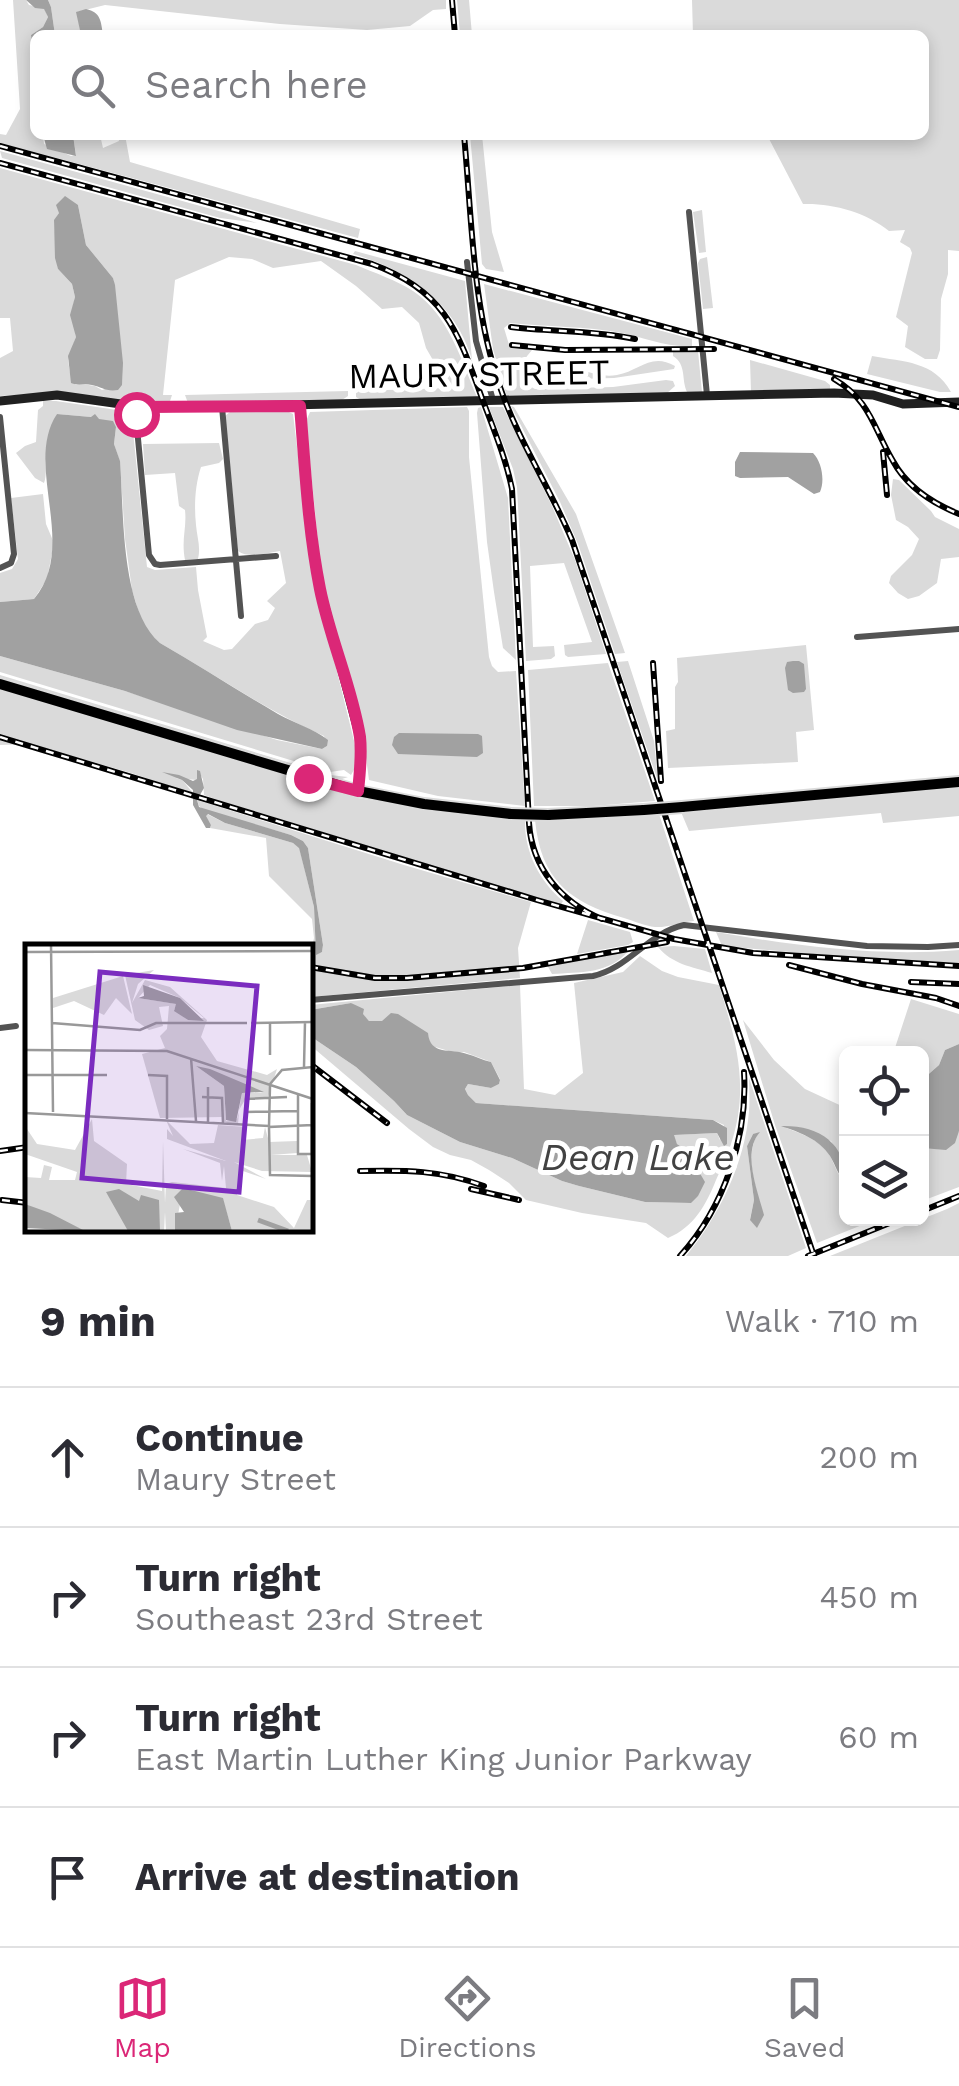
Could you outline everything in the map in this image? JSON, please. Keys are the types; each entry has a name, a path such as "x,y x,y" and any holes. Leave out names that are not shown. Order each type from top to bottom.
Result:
{"main road":[{"name":"MAURY STREET","path":"0,400 57,395 135,407 300,406 834,393 873,395 916,405 959,402"},
{"path":"300,406 320,588 360,738 358,791"},
{"path":"0,684 358,791 424,804 511,814 644,810 959,782"}],"street":[{"path":"689,212 707,396"},
{"path":"467,262 476,341 493,401"},
{"path":"222,406 242,616"},
{"path":"135,407 149,556 154,564 276,556"},
{"path":"0,417 3,486 14,554 12,563 0,568"},
{"path":"857,637 959,628"},
{"path":"312,1000 593,976 612,970 659,935 684,925 867,946 959,944"},
{"path":"0,1028 16,1026"}],"shaded area":[{"path":"13,0 26,0 29,5 44,8 48,17 43,27 30,30 30,140 44,140 44,144 71,156 76,155 74,140 101,140 103,148 126,140 130,162 360,229 358,238 0,143 0,134 6,135 20,109"},
{"path":"48,0 446,0 446,9 433,10 410,26 367,30 105,5 77,12 80,30 54,30"},
{"path":"457,0 469,0 472,30 460,30"},
{"path":"692,0 959,0 959,251 948,250 937,359 925,359 905,347 908,326 896,317 912,253 900,242 905,230 889,231 837,207 803,204 770,140 929,140 929,30 693,30"},
{"path":"470,140 483,140 492,232 504,272 486,269 482,264"},
{"path":"0,151 257,223 220,218 2,158"},
{"path":"0,168 356,265 400,283 425,301 445,325 477,397 356,397 356,391 449,388 426,348 419,323 402,307 382,309 321,261 273,268 252,259 229,257 175,280 163,395 172,395 169,404 64,392 0,396 0,358 13,351 10,318 0,318","holes":["78,205 86,245 113,278 115,288 122,384 102,390 82,384 70,373 68,360 76,337 72,311 75,297 72,284 58,269 54,221 59,213"]},
{"path":"702,210 706,252 699,253 693,212"},
{"path":"355,251 465,281 472,360 454,322 427,292 393,269 353,254"},
{"path":"707,257 713,308 703,309 698,263"},
{"path":"484,284 692,339 692,346 608,331 510,323 504,328 510,348 532,350 520,371 523,380 535,389 613,387 666,380 673,381 675,386 666,394 507,397 493,349"},
{"path":"673,351 698,351 702,392 687,392 682,368"},
{"path":"872,356 927,369 951,392 867,374"},
{"path":"750,360 825,381 830,390 751,392"},
{"path":"566,361 579,374 582,370 608,376 652,362 675,366 614,378 539,380 530,376 530,368 536,362"},
{"path":"348,391 342,400 188,403 185,395"},
{"path":"43,401 131,412 147,567 196,567 207,637 203,641 224,650 232,649 255,624 268,620 275,608 267,601 286,583 280,551 253,555 238,551 225,416 230,412 293,414 312,569 355,745 355,768 351,775 344,770 330,772 0,672 0,656 277,740 322,749 327,746 324,736 261,704 149,634 132,590 120,462 114,444 116,427 91,417 57,414 44,483 35,478 16,453 36,442 38,410"},
{"path":"511,406 576,514 625,653 615,654 578,544"},
{"path":"467,407 489,657 498,672 516,671 525,806 438,796 369,780 360,713 326,598 320,562 306,421 310,412"},
{"path":"481,407 508,498 516,660 503,648 487,542 477,413"},
{"path":"489,407 503,407 552,506 575,560 606,654 565,655 564,645 592,642 564,563 530,566 533,647 554,646 555,656 526,661 517,487"},
{"path":"219,443 223,459 201,467 197,481 198,559 185,560 185,510 179,506 175,473 145,475 143,444"},
{"path":"893,479 899,480 935,517 959,529 959,557 941,559 937,583 908,599 889,583 912,555 919,539 896,520 891,495"},
{"path":"43,494 46,524 54,543 47,579 34,599 0,602 0,573 12,569 18,559 11,498"},
{"path":"806,645 814,730 796,732 798,762 668,768 666,731 675,729 677,658"},
{"path":"628,661 654,741 658,781 617,662"},
{"path":"608,663 655,801 534,806 528,670"},
{"path":"0,675 330,775 348,777 339,780"},
{"path":"0,687 358,798 435,811 525,819 527,842 535,864 563,901 561,905 218,800 204,795 198,771 197,780 176,778 194,794 30,744 0,745"},
{"path":"959,787 959,816 883,823 881,813 689,831 681,812"},
{"path":"197,800 531,902 518,948 520,978 312,997 312,919 269,876 266,838 210,828 205,816 299,847 314,907 316,954 322,952 323,945 308,848 291,835 199,806"},
{"path":"659,814 694,921 659,927 605,912 561,886 544,858 535,820 587,819"},
{"path":"588,920 630,932 633,942 577,954"},
{"path":"716,932 837,949 959,950 959,963 722,946"},
{"path":"658,947 705,949 712,973 676,961"},
{"path":"628,951 621,959 594,970 552,974 547,965"},
{"path":"640,956 678,977 719,985 739,1064 740,1103 728,1153 698,1214 668,1238 646,1223 526,1200 489,1170 433,1147 312,1047 312,1037 356,1067 407,1115 460,1142 512,1158 579,1186 645,1202 691,1203 698,1170 687,1160 691,1159 689,1151 677,1144 673,1135 717,1133 720,1140 724,1125 713,1120 476,1103 465,1089 468,1084 491,1088 499,1084 491,1062 432,1046 428,1040 383,1021 369,1021 351,1003 312,1010 312,1005 520,985 524,1089 555,1095 583,1073 574,983 623,972"},
{"path":"911,999 959,1014 959,1044 945,1050 939,1065 929,1074 929,1046 896,1046"},
{"path":"743,1020 774,1060 805,1089 839,1105 839,1155 831,1141 784,1127 815,1141 829,1154 839,1174 839,1226 860,1226 817,1243"},
{"path":"749,1078 806,1248 788,1256 686,1256 709,1224 736,1169 746,1131","holes":["753,1134 757,1135 752,1164 763,1215 757,1227 750,1219 754,1200 747,1146"]},
{"path":"959,1131 959,1187 929,1198 929,1148 946,1149"},
{"path":"959,1203 959,1256 830,1256 905,1226 929,1226 929,1216"}],"water":[{"path":"26,0 48,0 54,30 38,30 48,17 44,9 35,8"},
{"path":"91,10 102,30 80,30 76,12"},
{"path":"44,140 74,140 76,156 47,149"},
{"path":"65,196 78,205 86,245 115,285 123,363 122,385 118,390 71,383 68,356 76,337 70,315 75,297 72,284 58,269 55,258 54,220 59,213 56,205"},
{"path":"57,414 95,414 99,419 113,421 116,427 114,444 120,461 126,558 137,607 147,628 160,643 322,736 328,740 327,746 322,749 237,730 125,691 0,656 0,602 34,599 47,578 52,531 45,457 48,434"},
{"path":"740,452 813,453 822,472 820,492 814,494 788,477 735,476"},
{"path":"787,662 804,664 806,689 793,693 788,690 785,668"},
{"path":"399,733 478,734 482,736 483,753 477,757 398,754 392,745"},
{"path":"197,770 204,788 197,800 199,807 291,835 308,848 322,952 316,955 314,907 299,848 208,814 211,825 206,828 193,805 193,790 182,780 162,772 193,781 197,779"},
{"name":"Dean Lake","path":"351,1003 364,1009 369,1021 382,1021 391,1013 398,1014 428,1033 437,1048 491,1062 499,1084 491,1088 468,1084 465,1089 476,1103 713,1120 727,1128 727,1144 724,1146 717,1133 674,1135 677,1144 701,1159 688,1160 705,1182 691,1203 645,1202 562,1181 512,1158 460,1142 407,1115 356,1067 312,1037 312,1010"},
{"path":"959,1044 959,1131 955,1143 946,1150 929,1149 929,1074 939,1065 945,1050"},
{"path":"781,1126 807,1129 828,1139 839,1152 839,1174 820,1145"},
{"path":"760,1132 752,1150 755,1183 764,1215 757,1228 750,1220 754,1200 747,1146 753,1134"}],"railway":[{"path":"452,0 455,30"},
{"path":"464,140 478,294 500,387 572,540 814,1256"},
{"path":"0,146 959,407"},
{"path":"0,163 372,264 417,287 446,317 474,376 512,489 531,839 551,881 574,903 602,919"},
{"path":"511,327 635,339"},
{"path":"512,345 565,350 714,349"},
{"path":"834,379 863,405 905,479 930,499 959,514"},
{"path":"883,452 887,495"},
{"path":"653,663 661,781"},
{"path":"0,737 674,939 753,953 959,966"},
{"path":"312,967 375,978 407,978 523,968 667,942"},
{"path":"789,965 959,1006"},
{"path":"911,982 959,984"},
{"path":"312,1066 387,1123"},
{"path":"680,1256 709,1216 730,1170 742,1121 744,1072"},
{"path":"0,1151 25,1147"},
{"path":"360,1171 423,1172 484,1186"},
{"path":"471,1189 519,1200"},
{"path":"929,1208 959,1196"},
{"path":"2,1200 25,1203"},
{"path":"808,1256 882,1226"}],"route":[{"path":"136,414 135,407 300,406 320,588 360,738 361,760 358,791 308,778"}]}
